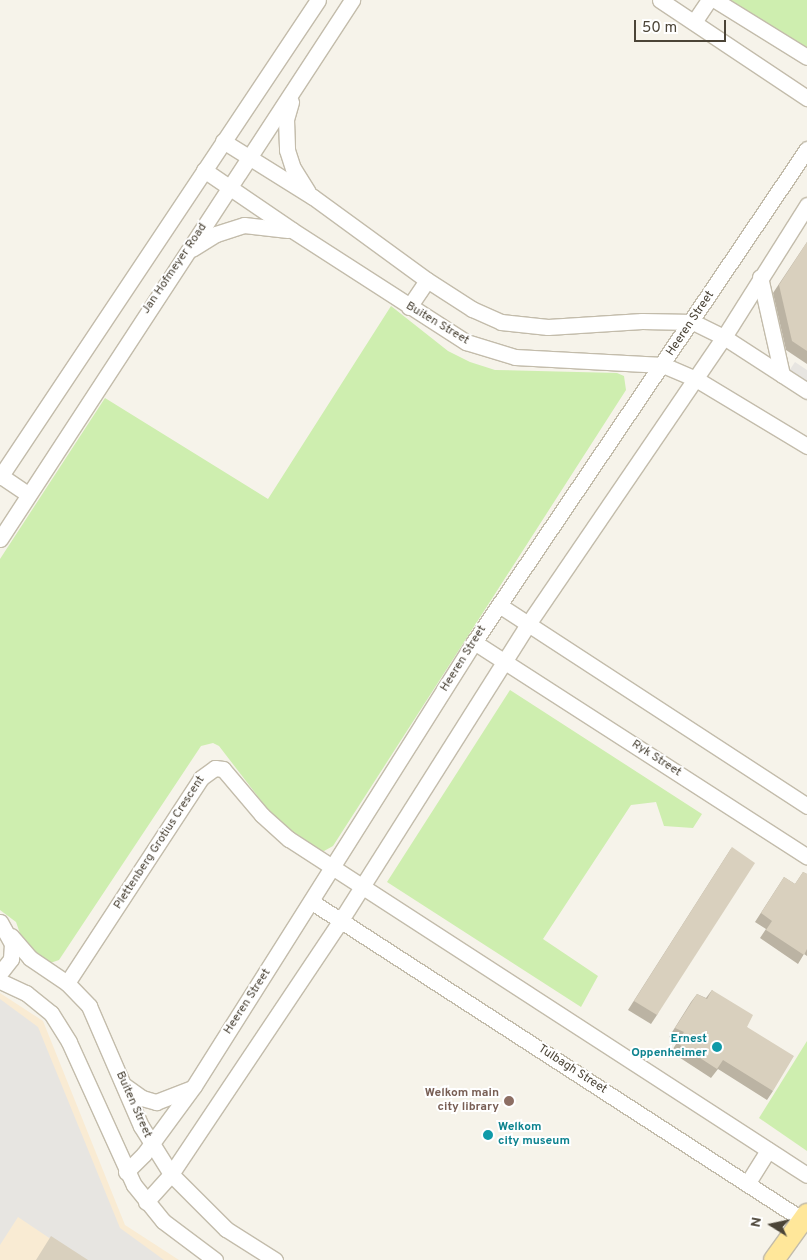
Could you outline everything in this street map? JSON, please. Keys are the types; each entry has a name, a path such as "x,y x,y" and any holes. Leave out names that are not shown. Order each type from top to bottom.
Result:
{"main road":[{"path":"774,1260 805,1217"}],"street":[{"path":"28,494 0,477 318,0"},
{"name":"Jan Hofmeyer Road","path":"0,539 352,0"},
{"path":"660,0 681,6 694,22 807,98"},
{"path":"694,22 709,0"},
{"path":"715,0 807,57"},
{"path":"296,88 286,119 287,150 293,168 312,197"},
{"path":"223,141 312,197 427,280 472,309 501,322 520,326 693,322 724,337 807,391"},
{"name":"Heeren Street","path":"126,1172 151,1145 194,1086 335,867 474,642 693,322 807,149"},
{"name":"Buiten Street","path":"204,170 292,230 466,342 515,357 663,365 696,379 807,446"},
{"path":"146,1202 171,1174 364,886 528,624 651,440 724,337 807,205"},
{"path":"188,252 216,234 244,225 292,230"},
{"path":"760,277 782,375"},
{"path":"410,307 427,280"},
{"path":"499,604 807,806"},
{"name":"Ryk Street","path":"474,642 807,858"},
{"name":"Plettenberg Grotius Crescent","path":"67,983 202,778 215,768 230,774 274,828 364,886"},
{"path":"364,886 807,1176"},
{"name":"Tulbagh Street","path":"312,902 746,1184 805,1217"},
{"name":"Buiten Street","path":"0,922 30,958 67,983 90,1006 151,1145 171,1174 226,1229 274,1260"},
{"path":"0,972 10,959 10,936"},
{"path":"0,981 39,1001 60,1025 126,1172 146,1202 178,1234 215,1260"},
{"path":"124,1085 142,1098 156,1102 175,1097 194,1086"},
{"path":"746,1184 768,1150"}],"shaded area":[{"path":"795,362 807,370 807,387 787,374"},
{"path":"0,993 43,1021 125,1225 179,1260 0,1260"},
{"path":"0,999 38,1027 120,1228 164,1260 82,1260 18,1217 0,1245"}],"green space":[{"path":"730,0 807,0 807,50"},
{"path":"391,306 448,351 470,362 495,370 617,373 624,376 626,390 333,846 324,851 313,848 279,824 219,746 213,743 201,746 59,960 50,963 35,953 22,939 16,922 0,910 0,559 105,398 268,499"},
{"path":"510,690 702,814 693,828 664,826 656,802 631,805 543,939 598,976 581,1007 387,882"},
{"path":"807,1041 807,1151 759,1118"}],"building":[{"path":"807,242 807,351 792,341 779,285"},
{"path":"732,847 755,863 657,1015 634,1001"},
{"path":"803,872 807,874 807,949 804,955 766,930 772,921 761,913 784,877 795,884"},
{"name":"Ernest Oppenheimer","path":"712,990 753,1015 747,1027 794,1056 773,1091 723,1060 717,1069 677,1043 684,1032 675,1028 697,994 707,999"},
{"path":"51,1236 88,1260 36,1260"}],"place":[{"name":"Ernest Oppenheimer","path":"717,1047"},
{"name":"Welkom main city library","path":"509,1101"},
{"name":"Welkom city museum","path":"488,1135"}]}
